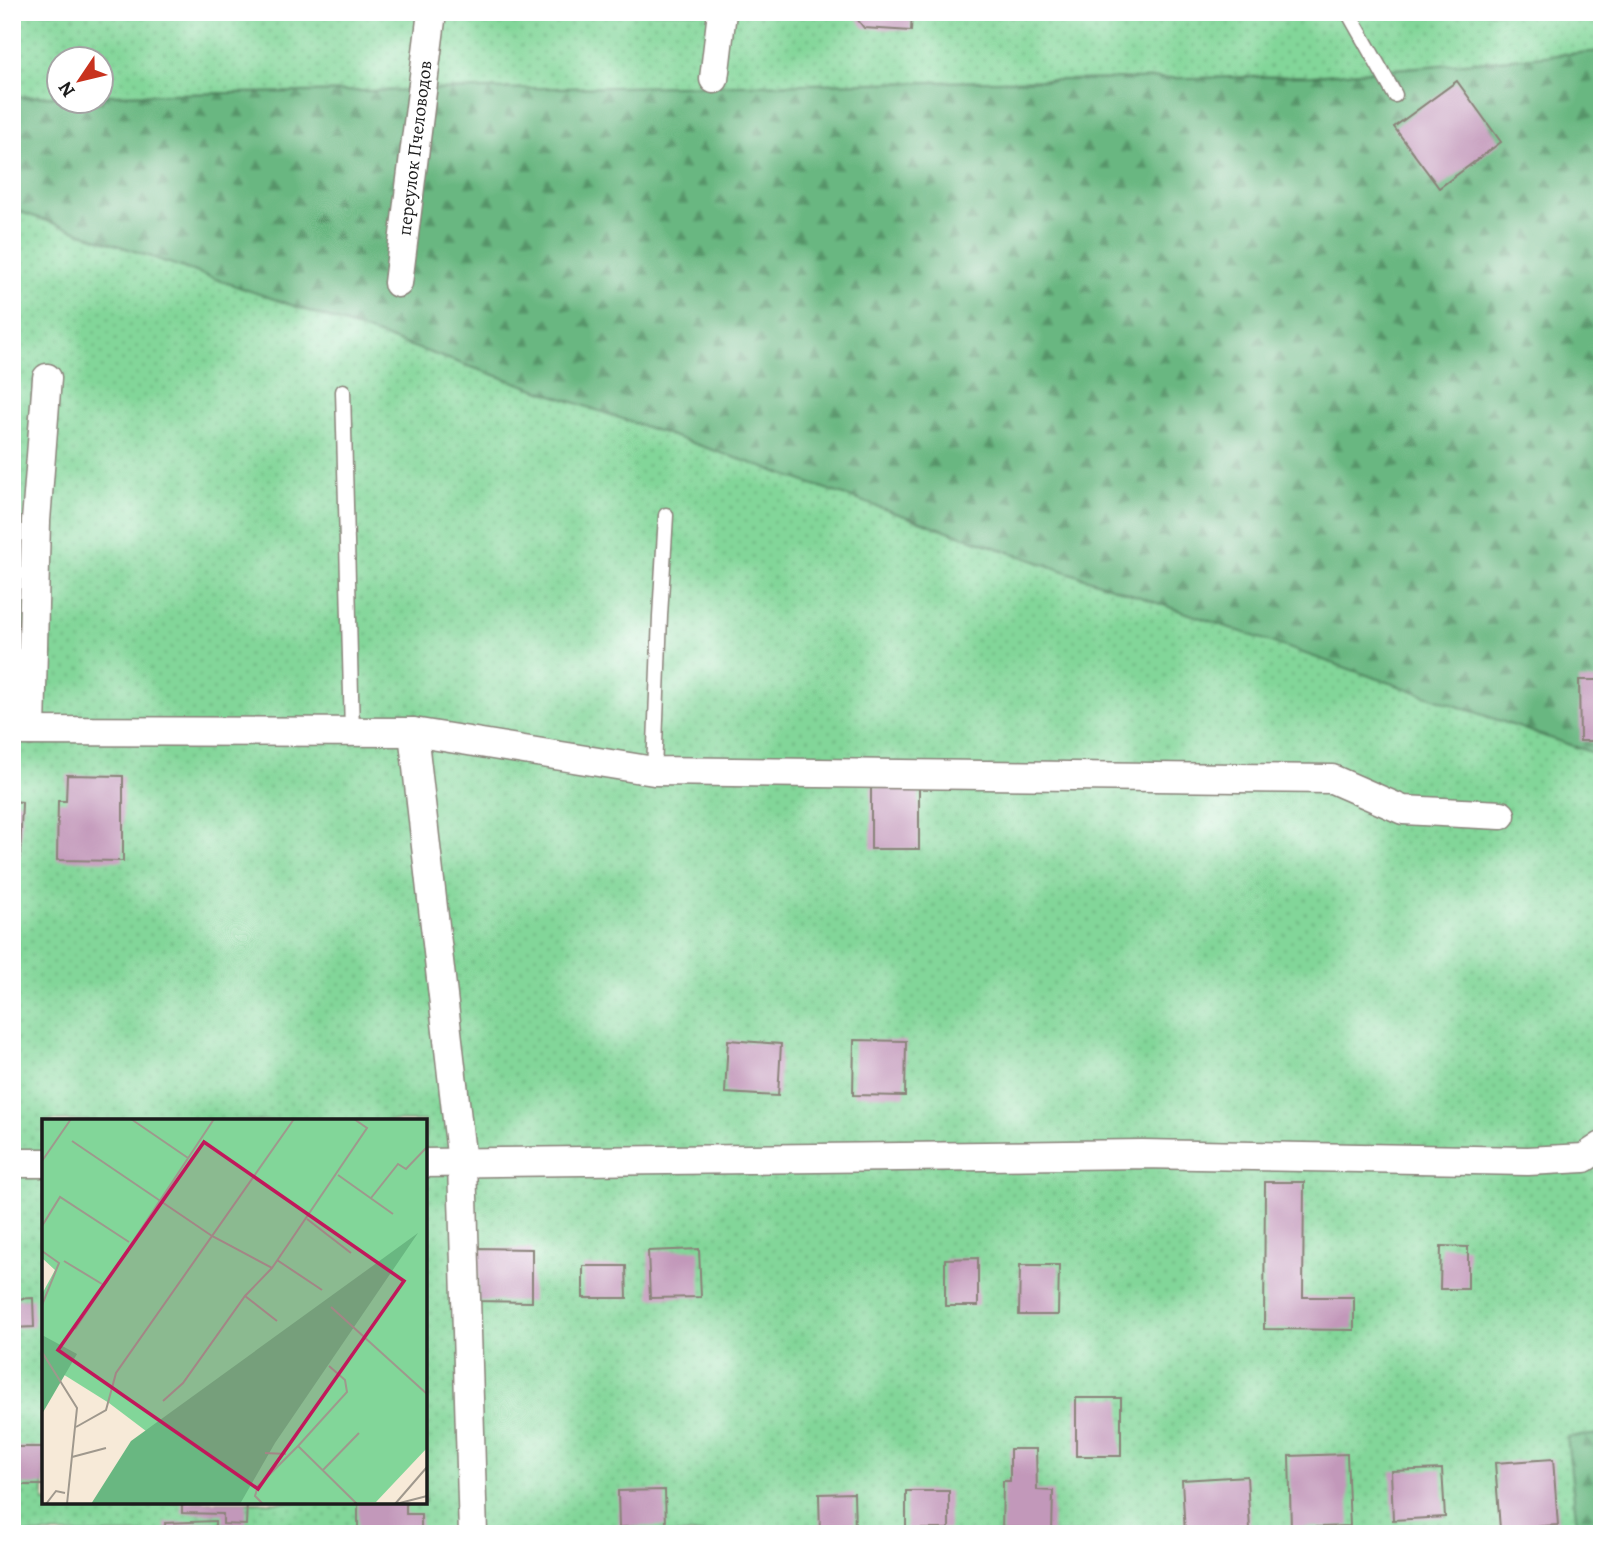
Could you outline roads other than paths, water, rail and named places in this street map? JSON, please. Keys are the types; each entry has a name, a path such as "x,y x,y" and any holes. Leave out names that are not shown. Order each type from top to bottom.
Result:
{"street":[{"name":"переулок Пчеловодов","path":"398,283 432,12"},
{"path":"714,79 722,12"},
{"path":"47,378 22,731 413,732 654,771 1332,779 1403,810 1501,815"},
{"path":"413,732 461,1163 473,1534"},
{"path":"427,1163 1142,1154 1528,1161 1584,1158 1602,1146"},
{"path":"12,1163 42,1163"}],"lane":[{"path":"1348,12 1395,95"},
{"path":"342,391 352,732"},
{"path":"654,771 666,515"}]}
